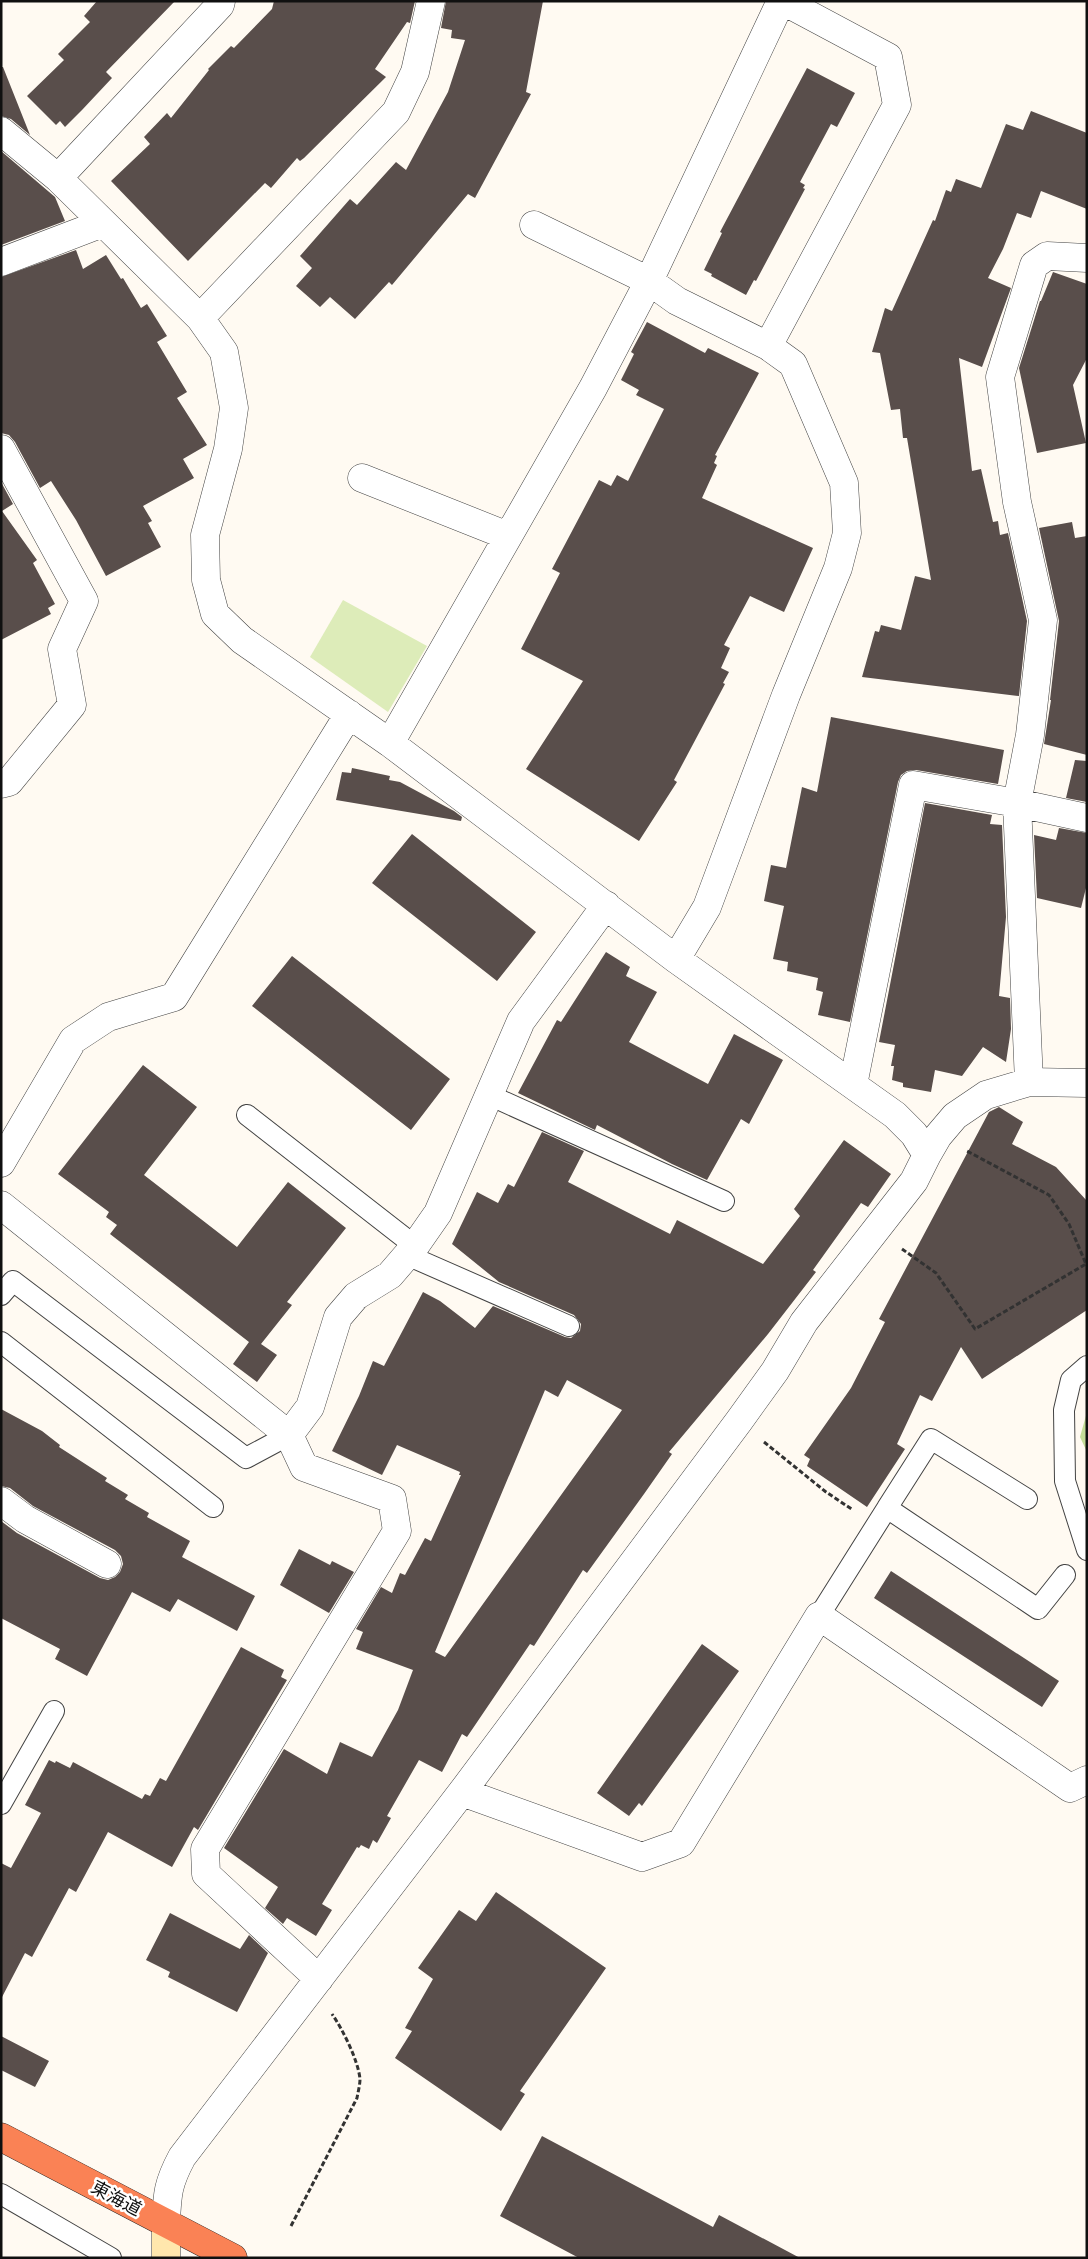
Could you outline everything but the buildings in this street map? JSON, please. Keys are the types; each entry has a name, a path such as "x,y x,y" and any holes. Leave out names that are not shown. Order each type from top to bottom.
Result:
{"highway":[{"name":"東海道","path":"1,2137 233,2258"}],"street":[{"path":"58,178 220,5 221,1"},
{"path":"200,318 396,112 415,72 432,1"},
{"path":"390,743 593,388 649,281 782,1 888,57 897,104 768,346"},
{"path":"1,131 58,178 200,318 224,352 234,408 228,449 205,535 206,580 214,614 242,640 390,743 676,959 895,1115 914,1134 933,1146"},
{"path":"1,262 103,223"},
{"path":"534,225 649,281 677,301 768,346 793,364 844,483 847,533 838,568 786,695 706,907 676,959"},
{"path":"1029,1082 1017,803 1030,735 1043,620 1017,502 1000,378 1034,265 1047,256 1087,258"},
{"path":"1,449 84,601 62,649 72,705 9,782 1,784"},
{"path":"362,478 508,536"},
{"path":"1,1164 73,1040 108,1017 174,997 349,714"},
{"path":"852,1085 912,785 1017,803 1087,818"},
{"path":"289,1434 310,1407 338,1318 356,1296 390,1275 411,1251 438,1213 521,1021 606,905"},
{"path":"166,2258 167,2192 171,2178 182,2157 462,1792 739,1421 775,1371 804,1322 914,1181 933,1146 955,1116 986,1095 1029,1082 1087,1083"},
{"path":"1,1205 289,1434 304,1467 392,1499 397,1532 205,1849 206,1874 319,1979"},
{"path":"1,1501 25,1519 107,1564"},
{"path":"462,1792 642,1857 681,1843 819,1616 1070,1788 1087,1780"}],"lane":[{"path":"489,1095 724,1201"},
{"path":"247,1115 411,1251 569,1326"},
{"path":"1,1296 13,1281 246,1458 289,1434"},
{"path":"1,1342 213,1507"},
{"path":"1087,1366 1071,1380 1064,1410 1065,1481 1087,1550"},
{"path":"819,1616 930,1439 1027,1500"},
{"path":"887,1508 1038,1609 1065,1575"},
{"path":"1,1804 54,1710"},
{"path":"1,2194 111,2258"}],"path":[{"path":"879,1225 909,1256 936,1273 975,1329 1086,1264 1069,1224 1050,1195 933,1146"},
{"path":"739,1421 826,1492 859,1514"},
{"path":"291,2226 357,2098 360,2079 340,2026"}],"green space":[{"path":"343,600 427,646 388,712 310,657"},
{"path":"1087,1412 1087,1452 1080,1437"}]}
